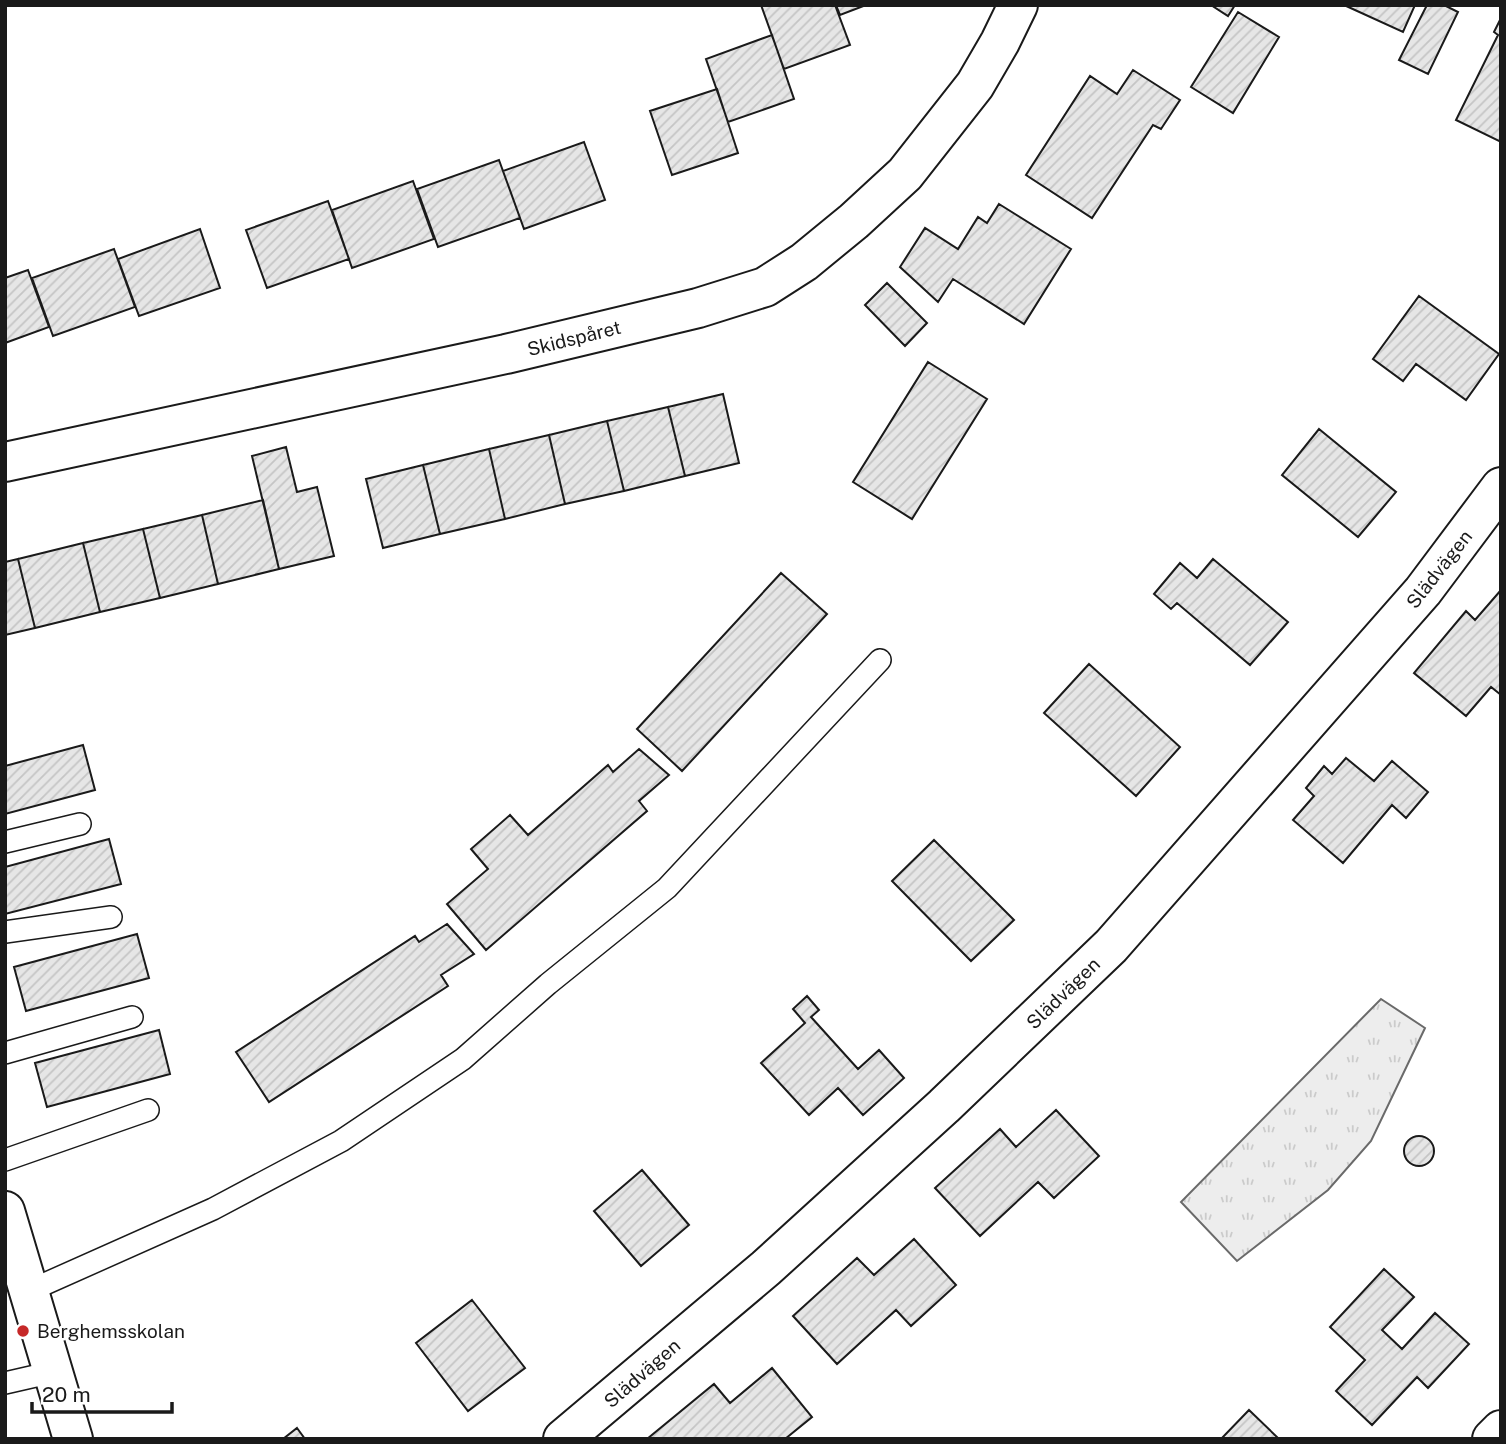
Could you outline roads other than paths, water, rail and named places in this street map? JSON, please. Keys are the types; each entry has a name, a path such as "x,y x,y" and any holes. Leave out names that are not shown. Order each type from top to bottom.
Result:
{"street":[{"name":"Skidspåret","path":"5,462 506,354 698,308 765,287 814,254 905,174 975,85 1018,5"},
{"name":"Slädvägen","path":"563,1439 766,1268 944,1106 1111,946 1423,591 1501,487"},
{"path":"5,1211 73,1439"},
{"path":"1492,1439 1501,1430"}],"lane":[{"path":"29,1291 213,1209 341,1141 463,1059 548,985 667,888 880,660"},
{"path":"5,842 80,824"},
{"path":"5,932 111,917"},
{"path":"5,1053 132,1017"},
{"path":"5,1160 148,1110"},
{"path":"5,1383 53,1372"}],"place":[{"name":"Berghemsskolan","path":"23,1331"}]}
